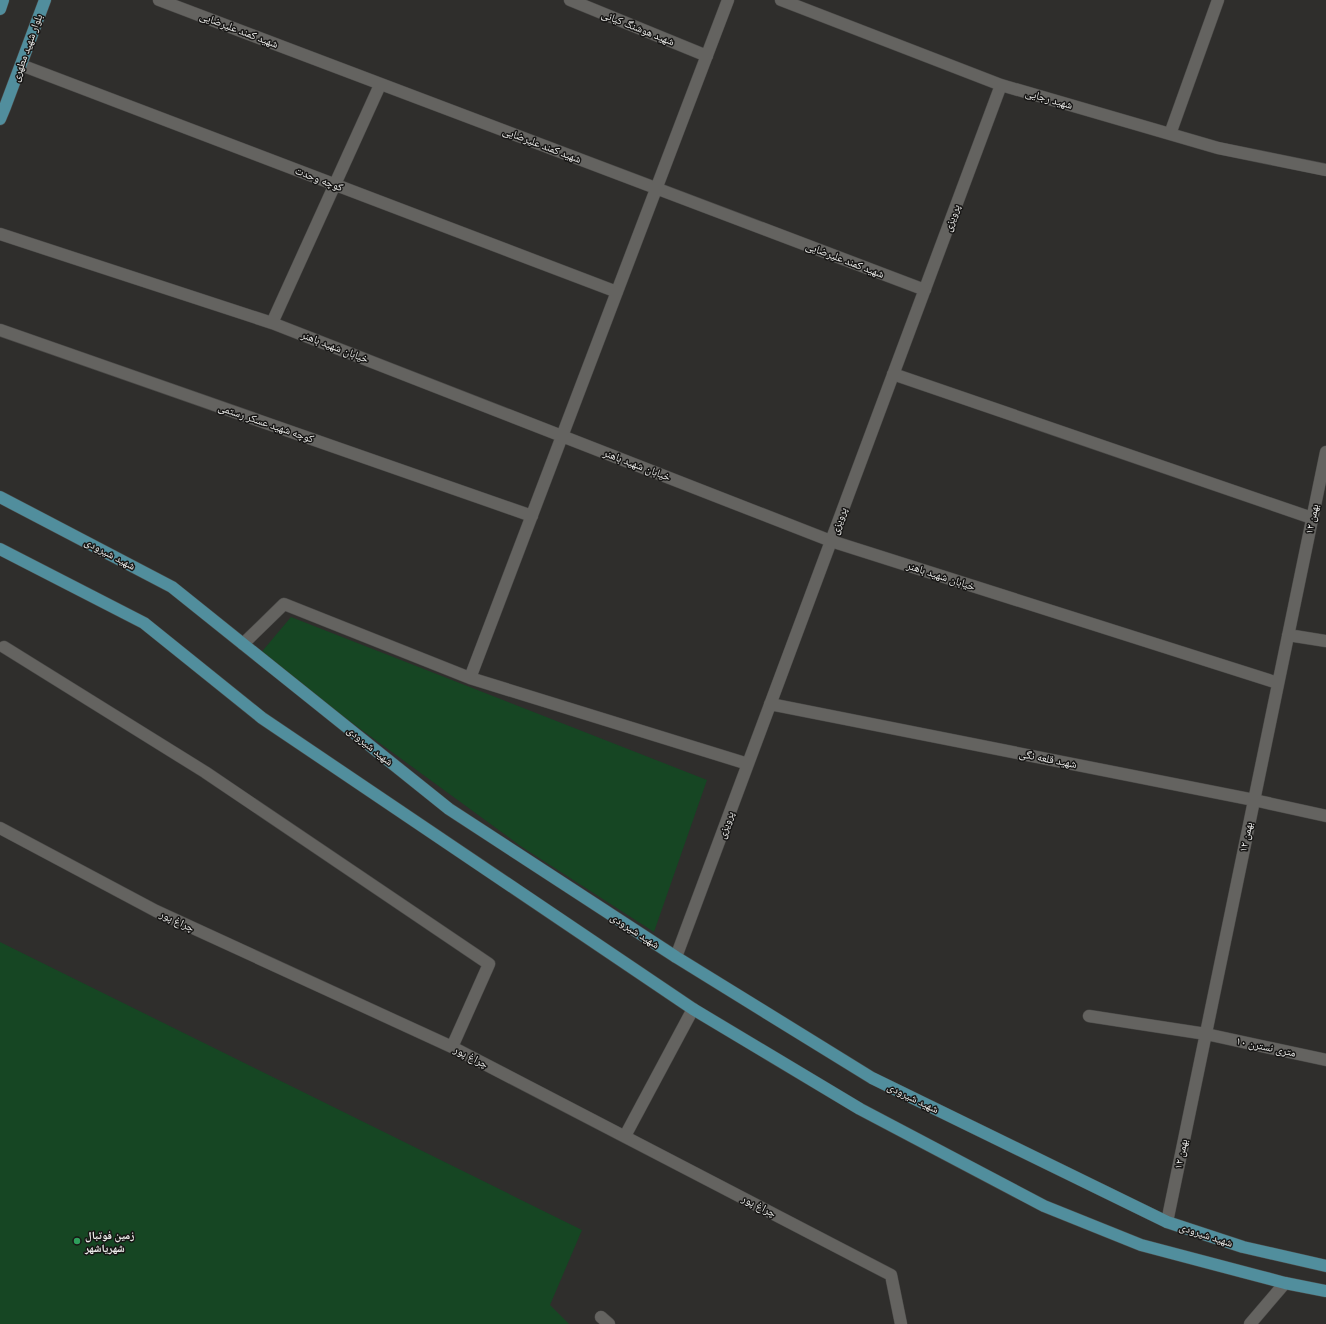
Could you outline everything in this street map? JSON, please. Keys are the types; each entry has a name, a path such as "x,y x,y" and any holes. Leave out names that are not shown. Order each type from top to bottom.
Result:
{"main road":[{"path":"0,9 3,0"},
{"name":"بلوار شهید مطهری","path":"0,119 6,107 45,0"},
{"name":"شهید شیرودی","path":"0,497 172,587 449,809 676,957 872,1078 1167,1222 1244,1247 1326,1266"},
{"path":"0,549 144,622 262,718 693,1010 860,1109 1044,1206 1141,1245 1285,1283 1326,1291"}],"street":[{"name":"شهید کمند علیرضایی","path":"159,0 925,290"},
{"name":"شهید هوشنگ کیانی","path":"570,0 707,56"},
{"path":"470,678 728,0"},
{"name":"شهید رجایی","path":"781,0 1001,85 1218,148 1326,170"},
{"path":"1170,134 1218,0"},
{"name":"کوچه وحدت","path":"21,65 617,292"},
{"path":"272,323 380,84"},
{"name":"پرویزی","path":"676,957 1001,85"},
{"name":"خیابان شهید باهنر","path":"0,234 272,323 831,541 1278,683"},
{"name":"کوچه شهید عسکر رستمی","path":"0,330 532,516"},
{"path":"893,374 1312,518"},
{"name":"۱۲ بهمن","path":"1167,1222 1312,518 1325,465 1326,452"},
{"path":"243,644 284,604 470,678 748,764"},
{"path":"1288,635 1326,642"},
{"path":"4,647 205,772 489,964 452,1047"},
{"name":"شهید قلعه نگی","path":"770,704 1254,800 1326,816"},
{"name":"چراغ پور","path":"0,828 156,911 452,1047 892,1275 901,1324"},
{"path":"625,1136 693,1010"},
{"name":"۱۰ متری نسترن","path":"1089,1016 1206,1034 1326,1060"},
{"path":"1250,1324 1285,1283"}],"green space":[{"path":"291,617 707,780 654,932 522,847 259,655"},
{"path":"0,942 582,1230 550,1305 569,1324 0,1324"}],"place":[{"name":"زمین فوتبال شهریاشهر","path":"77,1241"}]}
